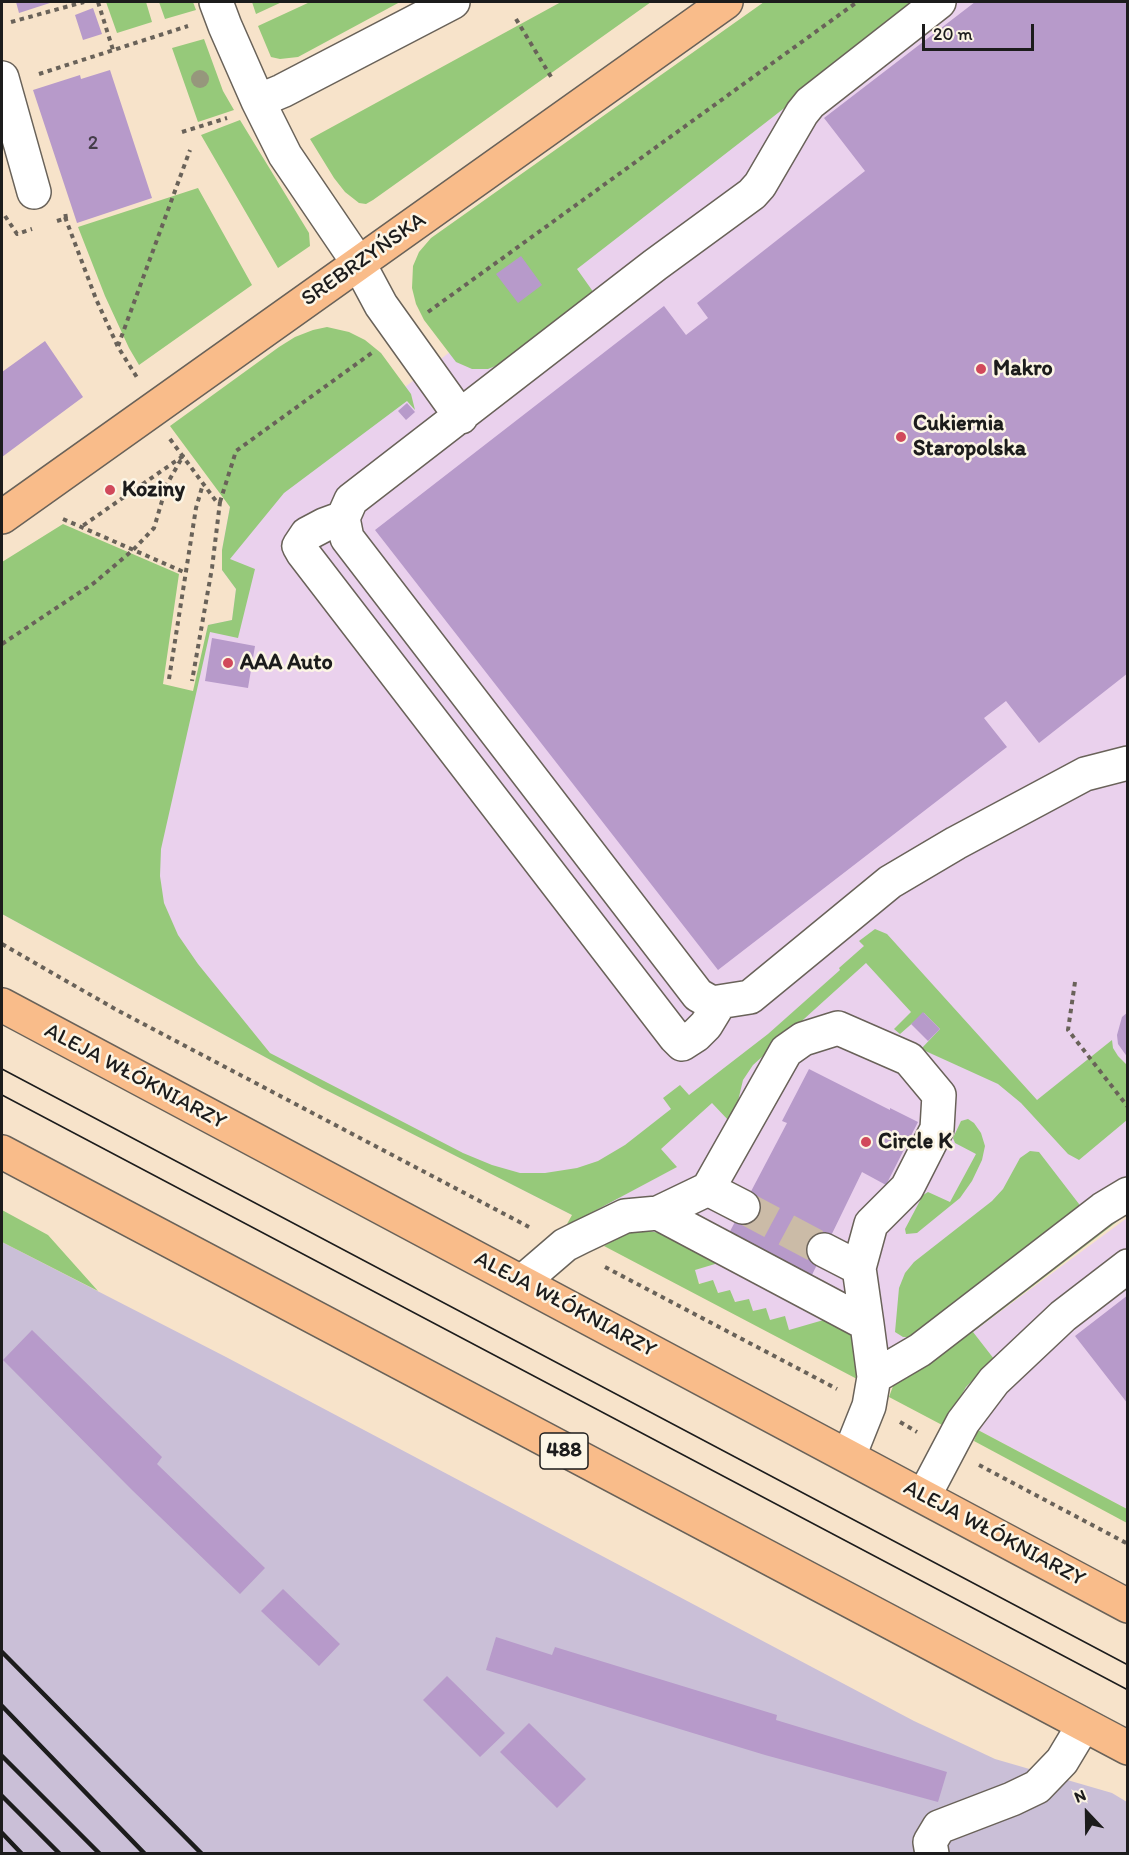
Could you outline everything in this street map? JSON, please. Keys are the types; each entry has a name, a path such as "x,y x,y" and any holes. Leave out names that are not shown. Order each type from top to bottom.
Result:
{"main road":[{"name":"SREBRZYŃSKA","path":"2,517 161,420 359,264 726,2"},
{"name":"ALEJA WŁÓKNIARZY","path":"2,1005 1128,1606"},
{"name":"488","path":"2,1152 1128,1748"}],"street":[{"path":"259,104 453,2"},
{"path":"939,2 810,103 802,112 760,185 752,194 655,265 351,500 343,518 347,538 698,995 712,1003 750,997 890,882 956,843 1085,774 1128,764"},
{"path":"221,14 259,104 285,155 359,264 381,305 461,417"},
{"path":"2,78 34,192"},
{"path":"343,518 307,534 298,546 303,554 682,1044 706,1025 720,1002"},
{"path":"522,1282 565,1245 581,1237 625,1216 658,1213 708,1190 786,1051 803,1039 838,1028 909,1059 939,1095 936,1129 907,1188 871,1224 859,1268 874,1377 869,1406 849,1456"},
{"path":"708,1190 742,1207"},
{"path":"874,1377 920,1350 1103,1209 1128,1194"},
{"path":"658,1213 867,1324"},
{"path":"824,1251 859,1268"},
{"path":"924,1496 963,1422 994,1381 1063,1316 1128,1266"},
{"path":"932,1854 930,1842 939,1827 1012,1799 1036,1787 1062,1761 1083,1726"}],"path":[{"path":"11,22 84,2"},
{"path":"98,2 113,50"},
{"path":"192,681 210,579 220,502 236,451 857,2"},
{"path":"36,75 221,14"},
{"path":"516,19 556,86"},
{"path":"182,132 259,104"},
{"path":"118,347 190,150"},
{"path":"34,192 66,218 96,298 118,347 169,437 216,501 220,502"},
{"path":"81,527 183,456"},
{"path":"2,644 94,583 133,550 154,528 167,484 183,456"},
{"path":"169,679 196,508 203,483"},
{"path":"56,516 186,573"},
{"path":"1075,982 1068,1030 1128,1107"}],"shaded area":[{"path":"901,2 1127,2 1127,1214 959,1342 1127,1218 1127,1509 572,1215 322,1088 2,914 194,691 208,625 232,620 236,589 222,570 222,550 230,507 377,409 506,308 513,314"},
{"path":"2,1242 226,1357 914,1721 995,1759 1112,1793 1127,1802 1127,1853 2,1853"}],"green space":[{"path":"106,2 146,2 152,22 117,33"},
{"path":"159,2 193,2 196,10 165,19"},
{"path":"252,2 282,2 256,14"},
{"path":"310,2 400,2 298,57 280,59 271,57 258,26"},
{"path":"561,2 651,2 373,200 366,204 359,203 345,192 310,139"},
{"path":"764,2 921,2 577,269 594,293 503,363 488,369 472,369 456,362 424,320 416,304 412,288 413,266 419,252 431,238"},
{"path":"204,39 223,91 234,110 198,122 172,48"},
{"path":"240,120 309,233 310,246 278,268 201,135"},
{"path":"198,188 252,285 139,365 105,296 78,227"},
{"path":"327,327 349,332 365,340 381,353 411,394 415,410 407,401 284,493 230,559 255,569 238,638 210,632 161,849 160,876 164,903 178,935 198,964 270,1053 463,1153 492,1165 520,1173 545,1173 577,1168 598,1161 625,1145 671,1109 663,1098 680,1085 689,1095 768,1034 840,970 839,968 864,946 859,941 875,929 887,934 1037,1100 1112,1040 1113,1048 1127,1065 1127,1120 1079,1160 1068,1154 1021,1103 998,1084 921,1049 940,1029 924,1013 900,1034 894,1029 911,1012 866,963 753,1065 743,1080 734,1118 729,1121 712,1103 661,1149 677,1167 567,1224 572,1215 322,1088 2,914 2,562 63,524 179,574 163,684 193,691 208,625 232,620 236,589 222,570 222,550 230,507 170,426 279,347 295,337"},
{"path":"968,1119 981,1133 985,1146 982,1160 972,1181 960,1198 917,1233 906,1234 905,1229 923,1195 928,1192 950,1202 976,1154 955,1143 953,1138 961,1121"},
{"path":"1030,1151 1039,1152 1079,1204 1079,1210 912,1337 903,1337 895,1332 899,1288 905,1273 914,1262 992,1201 1003,1189 1020,1158"},
{"path":"1127,1208 1127,1214 973,1332 994,1359 966,1387 944,1426 889,1397 893,1386"},
{"path":"2,1210 48,1235 98,1291 2,1242"},
{"path":"642,1230 660,1233 714,1259 715,1264 695,1270 699,1284 713,1280 718,1293 730,1290 735,1302 749,1299 753,1311 766,1308 770,1320 785,1316 789,1330 827,1319 848,1326 860,1349 857,1379 604,1246 628,1233"},
{"path":"978,1430 1127,1509 1127,1523 974,1441"}],"building":[{"path":"16,2 53,2 19,13"},
{"path":"975,2 1128,2 1128,673 1039,743 1006,701 984,718 1007,747 718,970 375,530 664,306 686,335 708,318 697,303 865,171 824,118"},
{"path":"93,8 102,34 83,40 75,15"},
{"path":"110,70 152,198 77,223 33,90 80,75 81,79"},
{"path":"521,256 542,285 518,303 496,274"},
{"path":"45,341 83,397 2,457 2,372"},
{"path":"407,403 415,412 406,420 398,411"},
{"path":"212,638 255,646 248,688 205,681"},
{"path":"923,1012 940,1029 928,1041 911,1024"},
{"path":"1128,1012 1128,1058 1118,1044 1117,1035 1122,1017"},
{"path":"809,1069 918,1122 886,1185 862,1172 810,1279 727,1237 787,1123 782,1121"},
{"path":"1128,1295 1128,1404 1075,1336"},
{"path":"32,1330 162,1457 157,1464 265,1568 240,1594 132,1490 3,1360"},
{"path":"283,1589 340,1644 319,1666 261,1611"},
{"path":"496,1637 552,1655 555,1647 777,1715 776,1720 947,1772 938,1802 765,1755 486,1670"},
{"path":"447,1676 505,1733 480,1757 423,1700"},
{"path":"529,1723 586,1779 557,1808 500,1752"}],"tunnel":[{"path":"743,1207 824,1250"}],"tram line":[{"path":"2,1069 1128,1665"},
{"path":"2,1095 1128,1690"}],"railway":[{"path":"2,1652 202,1854"},
{"path":"2,1706 145,1854"},
{"path":"2,1756 100,1854"},
{"path":"2,1796 60,1854"},
{"path":"2,1833 22,1854"}],"place":[{"name":"Makro","path":"981,369"},
{"name":"Cukiernia Staropolska","path":"901,437"},
{"name":"Koziny","path":"110,490"},
{"name":"AAA Auto","path":"228,663"},
{"name":"Circle K","path":"866,1142"}]}
